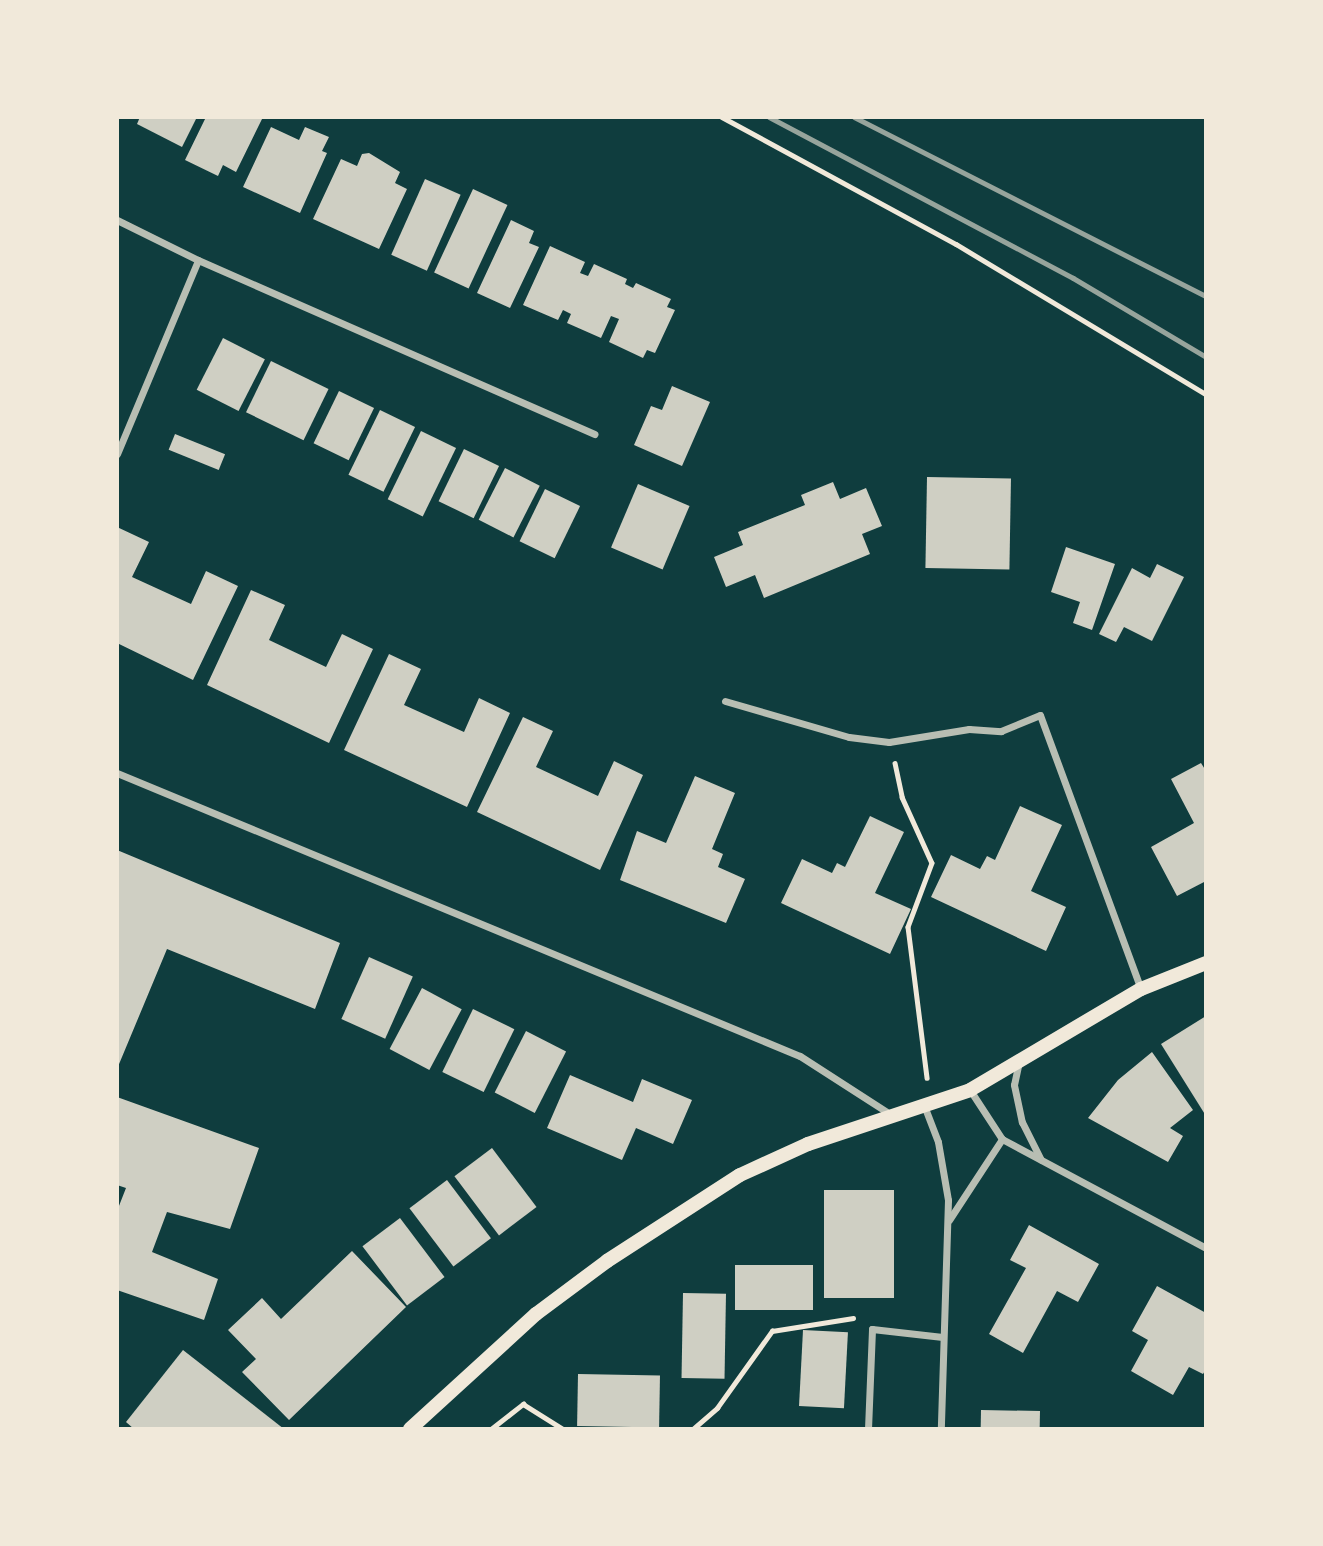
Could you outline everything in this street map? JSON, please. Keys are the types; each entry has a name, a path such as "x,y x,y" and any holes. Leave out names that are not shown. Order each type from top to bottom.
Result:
{"main road":[{"path":"410,1429 536,1314 687,1208 740,1175 808,1144 928,1107 970,1090 1017,1066 1142,989 1206,963"}],"street":[{"path":"117,220 198,260 594,434"},
{"path":"117,454 198,260"},
{"path":"725,701 849,737 890,742 969,729 1001,731 1040,715 1142,989"},
{"path":"117,773 800,1056 863,1100 896,1117"},
{"path":"1017,1066 1014,1085 1022,1122 1042,1160"},
{"path":"970,1090 1002,1139 1206,1248"},
{"path":"928,1107 938,1142 947,1222 940,1429"},
{"path":"947,1222 982,1163 1002,1139"},
{"path":"868,1429 872,1329 943,1337"}],"path":[{"path":"722,117 956,244 1206,394"},
{"path":"890,742 902,797 932,863 908,927 928,1107"},
{"path":"693,1429 718,1408 772,1331 851,1316 872,1329"},
{"path":"491,1429 523,1404 563,1429"}],"building":[{"path":"140,117 197,117 182,147 137,124"},
{"path":"206,117 263,117 236,172 223,165 218,176 185,160"},
{"path":"271,127 299,140 305,127 329,137 322,151 327,153 300,213 243,187"},
{"path":"369,153 400,172 395,183 407,189 379,249 313,219 341,159 357,166 362,154"},
{"path":"425,179 461,195 427,271 391,255"},
{"path":"473,189 507,205 469,288 434,272"},
{"path":"511,220 534,231 529,243 539,247 510,308 477,293"},
{"path":"550,246 585,262 580,273 588,276 594,264 627,279 625,284 633,288 636,283 671,299 667,307 675,310 655,353 647,350 643,358 609,342 619,319 611,316 601,338 567,323 571,314 563,310 558,320 523,305"},
{"path":"223,338 265,359 239,411 197,390"},
{"path":"271,361 329,389 304,440 246,412"},
{"path":"672,386 710,402 682,466 634,445 651,406 662,410"},
{"path":"339,391 374,408 349,460 314,443"},
{"path":"380,410 415,427 383,492 348,475"},
{"path":"421,431 456,448 423,516 388,499"},
{"path":"175,434 225,454 219,470 169,450"},
{"path":"464,449 499,466 474,518 439,501"},
{"path":"505,468 540,486 513,537 479,520"},
{"path":"927,477 1011,478 1009,569 925,568"},
{"path":"833,482 840,499 866,488 882,526 862,534 870,554 764,598 755,575 726,587 714,557 743,545 738,532 805,505 801,495"},
{"path":"638,484 690,506 663,569 611,548"},
{"path":"545,489 580,506 555,558 520,541"},
{"path":"117,527 149,542 132,577 191,604 206,571 238,586 193,680 117,643"},
{"path":"1066,547 1115,564 1092,630 1073,623 1080,602 1051,592"},
{"path":"1157,564 1184,577 1152,641 1124,627 1116,642 1099,634 1132,568 1150,578"},
{"path":"251,590 285,605 269,640 326,667 342,634 373,649 329,743 207,685"},
{"path":"389,654 421,669 404,705 464,732 479,698 510,713 467,807 344,750"},
{"path":"523,717 553,731 536,767 598,796 614,761 643,775 600,870 477,812"},
{"path":"1201,763 1206,771 1206,881 1177,896 1151,847 1194,823 1171,779"},
{"path":"695,776 735,793 712,849 723,854 718,867 745,879 726,923 620,880 637,831 666,843"},
{"path":"1020,806 1062,825 1031,891 1066,907 1046,951 931,897 951,855 980,869 987,856 995,860"},
{"path":"870,816 904,832 875,893 911,909 890,954 781,903 802,859 832,873 837,863 845,867"},
{"path":"117,850 340,943 315,1009 167,949 117,1069"},
{"path":"369,957 413,977 385,1039 341,1019"},
{"path":"422,988 462,1009 429,1070 390,1049"},
{"path":"473,1009 514,1029 484,1092 442,1072"},
{"path":"1206,1016 1206,1116 1161,1044"},
{"path":"526,1031 566,1051 535,1113 495,1092"},
{"path":"1152,1052 1193,1110 1170,1128 1183,1136 1168,1162 1088,1118 1118,1080"},
{"path":"570,1075 633,1102 642,1079 692,1100 673,1144 636,1128 622,1160 547,1128"},
{"path":"117,1097 259,1148 230,1229 167,1212 152,1252 218,1279 204,1320 117,1290 117,1211 126,1188 117,1185"},
{"path":"492,1148 537,1207 499,1235 454,1176"},
{"path":"447,1180 491,1238 453,1267 409,1208"},
{"path":"824,1190 894,1190 894,1298 824,1298"},
{"path":"400,1218 445,1277 407,1305 362,1246"},
{"path":"1029,1225 1099,1264 1078,1302 1057,1291 1023,1353 989,1334 1026,1268 1010,1260"},
{"path":"352,1251 406,1307 289,1420 242,1372 256,1359 228,1330 262,1298 281,1319"},
{"path":"735,1265 813,1265 813,1310 735,1310"},
{"path":"1157,1286 1206,1313 1206,1369 1203,1374 1189,1367 1173,1395 1131,1371 1148,1340 1132,1331"},
{"path":"683,1293 726,1294 725,1379 682,1378"},
{"path":"803,1330 848,1332 844,1408 799,1406"},
{"path":"183,1350 284,1429 134,1429 126,1422"},
{"path":"578,1374 660,1375 659,1427 577,1426"},
{"path":"981,1410 1040,1411 1040,1429 981,1429"}],"railway":[{"path":"769,117 1073,278 1206,357"},
{"path":"854,117 1206,296"}]}
